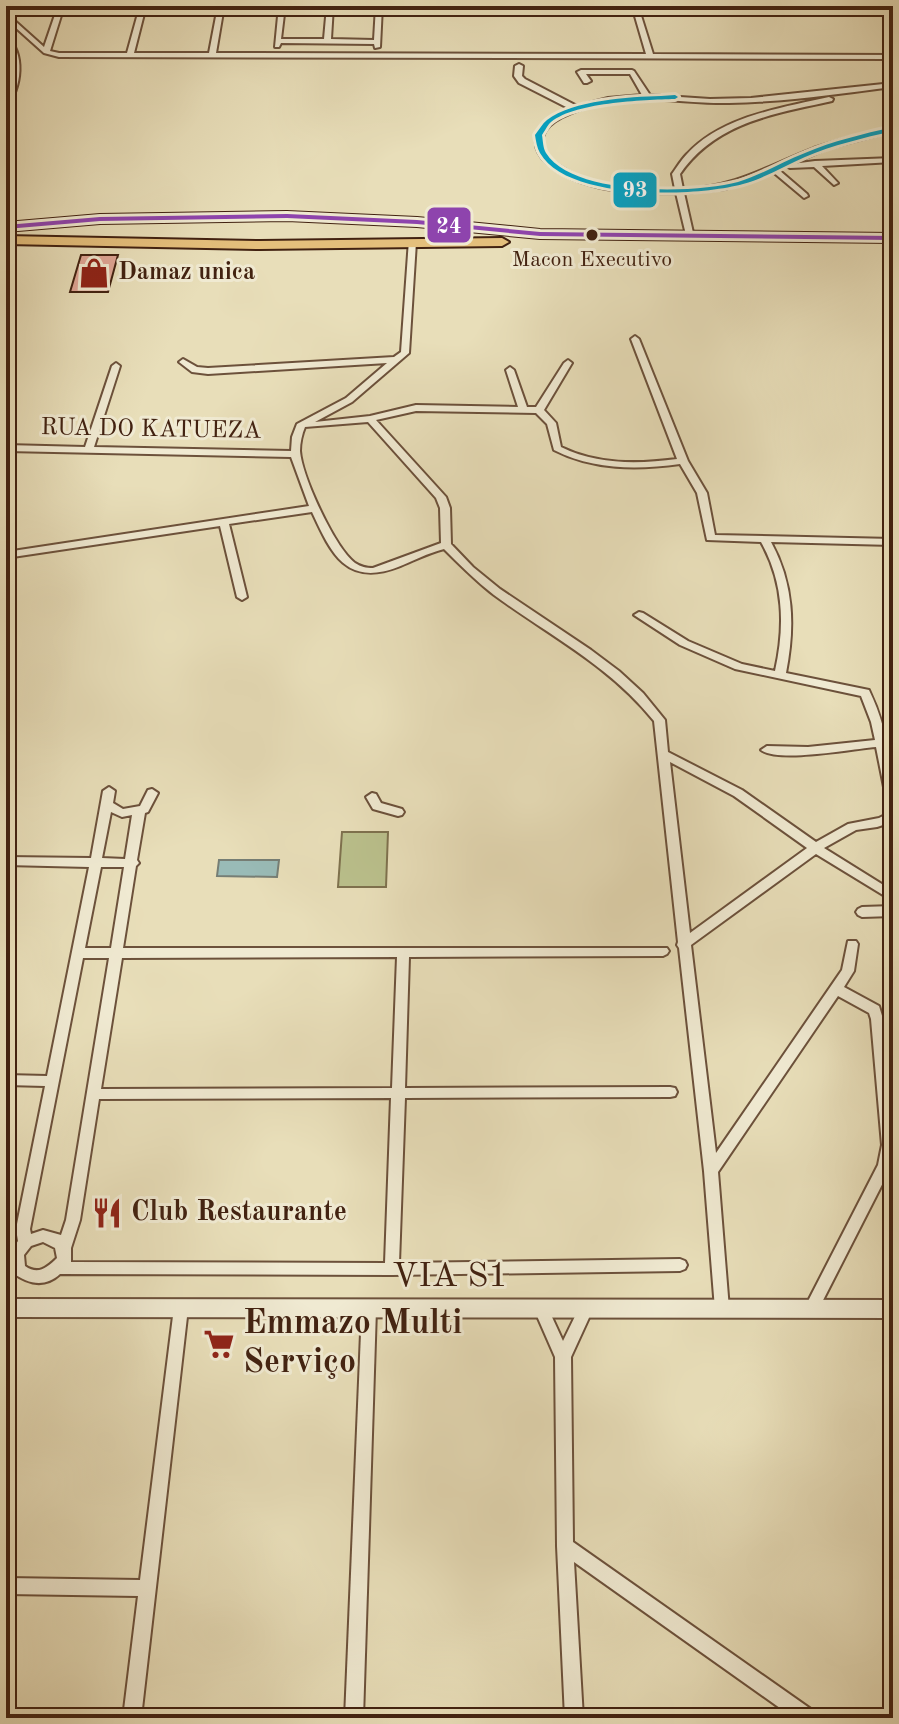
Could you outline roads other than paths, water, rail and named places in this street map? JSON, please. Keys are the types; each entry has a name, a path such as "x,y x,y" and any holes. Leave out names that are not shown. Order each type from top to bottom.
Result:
{"highway":[{"path":"194,244 216,240 227,230 220,220 199,216"},
{"path":"285,244 267,241 258,231 269,220 287,216"},
{"path":"6,227 100,219 287,216 417,222 540,234 893,238"},
{"path":"6,240 194,244 893,244"}],"street":[{"path":"46,52 61,6"},
{"path":"130,55 143,6"},
{"path":"212,56 221,6"},
{"path":"275,56 282,6"},
{"path":"327,41 330,6"},
{"path":"376,56 379,6"},
{"path":"635,6 650,56"},
{"path":"6,15 10,25 46,52 212,56 893,57"},
{"path":"32,40 50,38"},
{"path":"6,39 14,48 14,84 7,99"},
{"path":"278,41 377,42"},
{"path":"519,66 518,76 522,81 576,109"},
{"path":"587,81 581,72 632,72 647,97"},
{"path":"893,85 726,101 647,97 609,100 576,109 548,122 539,134 538,146 546,158 583,181 678,191 735,185 779,169 820,149 893,129"},
{"path":"690,237 676,174 690,153 737,125 857,89"},
{"path":"726,101 735,114 737,125"},
{"path":"779,169 815,163 892,161"},
{"path":"815,163 834,183"},
{"path":"779,169 804,196"},
{"path":"300,426 349,400 398,360 408,347 412,242"},
{"path":"635,339 683,461 702,493 709,532 714,540 893,542"},
{"path":"183,362 195,370 208,371 398,360"},
{"path":"539,410 568,363"},
{"path":"89,448 116,366"},
{"path":"510,370 523,409"},
{"path":"300,426 370,419 416,408 539,410 551,423 557,448 570,455 630,465 683,461"},
{"path":"370,419 441,497 445,508 446,545 494,591 599,663 642,700 659,720 711,1171 722,1309"},
{"path":"300,426 295,454 316,508 343,562 352,568 379,570 446,545"},
{"name":"RUA DO KATUEZA","path":"6,448 295,454"},
{"path":"6,555 316,508"},
{"path":"224,523 242,597"},
{"path":"764,539 780,563 785,594 787,648 780,675"},
{"path":"639,615 708,655 739,667 858,690 869,697 893,802"},
{"path":"767,750 791,753 840,744 881,743"},
{"path":"663,754 738,793 815,848 893,897"},
{"path":"152,793 149,804 139,811 114,812 108,798 23,1229 12,1271 35,1279 48,1276 60,1268 392,1269 680,1265"},
{"path":"372,797 383,810 398,812"},
{"path":"60,1268 73,1220 139,811"},
{"path":"683,945 815,848 854,825 888,820 893,815"},
{"path":"6,861 133,863"},
{"path":"862,912 893,911"},
{"path":"711,1171 848,971 852,944"},
{"path":"78,953 663,951"},
{"path":"392,1269 403,953"},
{"path":"811,1309 885,1165 889,1145 874,1010 836,989"},
{"path":"6,1080 53,1081"},
{"path":"93,1094 670,1092"},
{"path":"17,1244 43,1236 59,1241 64,1247"},
{"name":"VIA S1","path":"6,1308 893,1309"},
{"path":"132,1718 145,1588 181,1308"},
{"path":"354,1718 369,1309"},
{"path":"541,1309 563,1357 565,1546 574,1718"},
{"path":"563,1357 586,1309"},
{"path":"565,1546 809,1718"},
{"path":"6,1586 145,1588"}],"water":[{"path":"219,860 279,860 277,877 217,876"}],"place":[{"name":"Macon Executivo","path":"592,235"},
{"name":"Damaz unica","path":"94,273"},
{"name":"Club Restaurante","path":"107,1213"},
{"name":"Emmazo Multi Serviço","path":"219,1344"}]}
